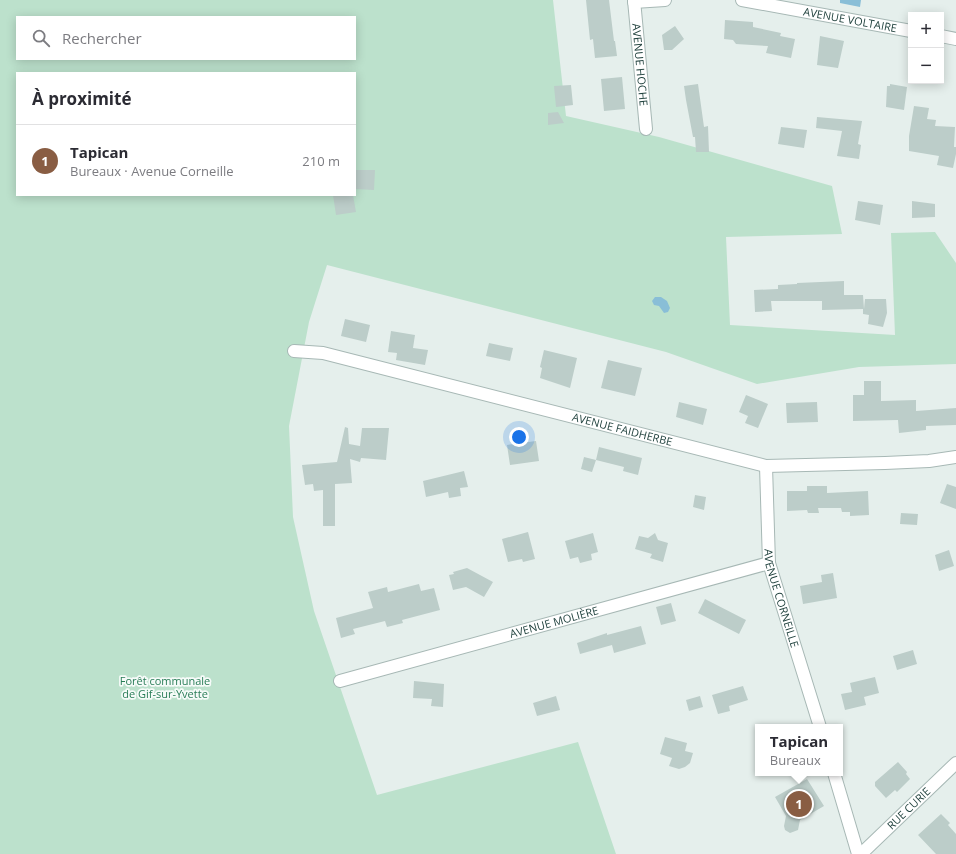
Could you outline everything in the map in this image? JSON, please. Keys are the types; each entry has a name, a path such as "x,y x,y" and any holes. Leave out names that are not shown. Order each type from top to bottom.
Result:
{"street":[{"path":"634,1 665,0"},
{"name":"AVENUE VOLTAIRE","path":"742,0 908,30"},
{"name":"AVENUE HOCHE","path":"634,1 646,130"},
{"path":"944,37 956,39"},
{"name":"AVENUE FAIDHERBE","path":"294,351 323,353 766,466 929,461 956,457"},
{"name":"AVENUE CORNEILLE","path":"766,466 769,563 819,724"},
{"name":"AVENUE MOLIÈRE","path":"340,681 769,563"},
{"name":"RUE CURIE","path":"860,854 956,764"},
{"path":"835,776 860,854"}],"green space":[{"name":"Forêt communale de Gif-sur-Yvette","path":"0,0 553,0 566,116 659,137 832,186 842,234 726,237 730,325 895,335 891,233 935,232 956,263 956,364 859,367 757,384 666,352 327,265 309,322 289,426 293,517 314,611 377,795 578,742 616,854 0,854"}],"water":[{"path":"840,0 861,0 860,7 840,3"},
{"path":"655,297 661,297 667,301 670,308 668,312 664,313 659,306 654,305 652,301"}],"building":[{"path":"586,0 609,0 617,56 595,58 593,39 590,40"},
{"path":"725,20 753,22 753,27 781,33 780,36 795,39 791,58 766,53 768,46 736,44 733,40 724,39"},
{"path":"675,26 684,39 672,50 664,50 662,35"},
{"path":"820,36 844,41 838,68 817,65"},
{"path":"622,77 625,109 604,111 601,79"},
{"path":"698,84 704,127 708,126 709,152 696,152 695,137 693,137 686,100 684,86"},
{"path":"890,84 907,87 904,110 886,107 887,86 890,86"},
{"path":"571,85 573,105 556,107 554,86"},
{"path":"914,106 929,108 927,119 936,120 935,126 955,127 954,147 956,147 956,154 953,168 937,165 939,156 909,151 909,136"},
{"path":"558,112 564,123 548,125 548,113"},
{"path":"817,117 862,121 858,144 861,145 859,159 837,156 842,131 816,128"},
{"path":"781,127 807,130 804,148 778,144"},
{"path":"356,170 375,170 374,190 356,189"},
{"path":"333,196 353,196 356,212 336,215"},
{"path":"858,201 883,205 880,225 855,220"},
{"path":"912,201 935,204 935,217 912,218"},
{"path":"844,281 844,295 863,295 864,309 865,299 886,299 887,313 883,327 868,324 869,315 863,314 863,309 822,310 822,301 771,301 772,311 755,312 754,290 778,289 778,285 797,283"},
{"path":"345,319 370,325 366,342 341,336"},
{"path":"391,331 415,335 413,348 428,350 425,365 396,360 397,353 388,352"},
{"path":"489,343 513,348 510,361 486,356"},
{"path":"544,350 577,358 570,388 540,378 542,368 540,367"},
{"path":"608,360 642,368 635,396 601,388"},
{"path":"864,381 881,381 881,401 916,400 916,411 956,408 956,425 926,426 926,430 899,433 898,420 853,421 853,395 864,395"},
{"path":"746,395 768,404 758,428 745,423 748,416 739,412"},
{"path":"679,402 707,409 703,425 676,417"},
{"path":"817,402 818,422 787,423 786,403"},
{"path":"345,427 348,428 349,444 360,446 362,428 389,428 386,460 361,458 360,462 350,459 352,483 335,484 335,526 323,526 323,490 314,491 313,484 305,485 302,465 337,462"},
{"path":"536,441 539,461 510,465 507,445"},
{"path":"599,447 642,458 638,475 623,471 624,467 596,460"},
{"path":"584,457 596,460 592,472 581,469"},
{"path":"464,471 468,487 460,488 461,496 449,498 448,492 426,497 423,481"},
{"path":"947,484 956,487 956,509 940,503"},
{"path":"807,486 827,486 827,493 868,491 869,515 850,516 850,512 842,512 841,508 818,508 819,513 808,513 807,510 787,511 787,491 807,491"},
{"path":"695,495 706,497 704,510 693,507"},
{"path":"901,513 918,514 917,525 900,524"},
{"path":"528,532 535,559 523,562 522,559 508,562 502,539"},
{"path":"593,533 598,552 591,554 592,560 580,563 578,557 570,559 565,541"},
{"path":"655,533 658,540 668,543 663,562 650,558 652,554 635,549 639,536 648,538"},
{"path":"949,550 954,566 939,571 935,555"},
{"path":"467,568 493,582 484,597 466,587 453,590 449,575 454,574 453,572"},
{"path":"833,573 837,598 803,604 800,586 822,582 821,575"},
{"path":"419,584 421,591 434,588 440,610 402,620 403,623 387,627 385,621 353,629 355,634 341,638 336,618 373,608 368,592 387,587 388,592"},
{"path":"705,599 746,620 739,634 698,613"},
{"path":"671,603 676,621 661,625 656,607"},
{"path":"641,626 646,644 614,653 612,645 580,654 577,643 607,633 607,635"},
{"path":"913,650 917,664 897,670 893,656"},
{"path":"875,677 879,693 864,697 866,705 845,710 841,694 852,692 850,683"},
{"path":"414,681 444,684 443,707 431,706 432,699 413,698"},
{"path":"743,686 748,700 729,706 730,711 718,714 712,695"},
{"path":"556,696 560,710 537,716 533,703"},
{"path":"700,696 703,707 689,711 686,700"},
{"path":"665,737 687,743 685,751 693,753 690,763 679,769 669,766 672,758 660,754"},
{"path":"898,762 907,772 906,774 910,779 897,792 895,790 886,798 875,786 875,782"},
{"path":"807,779 824,806 800,820 798,830 790,833 785,830 784,826 786,816 775,797"},
{"path":"941,814 950,823 948,825 956,834 956,854 936,854 918,835"}],"place":[{"name":"Tapican","path":"799,804"}]}
